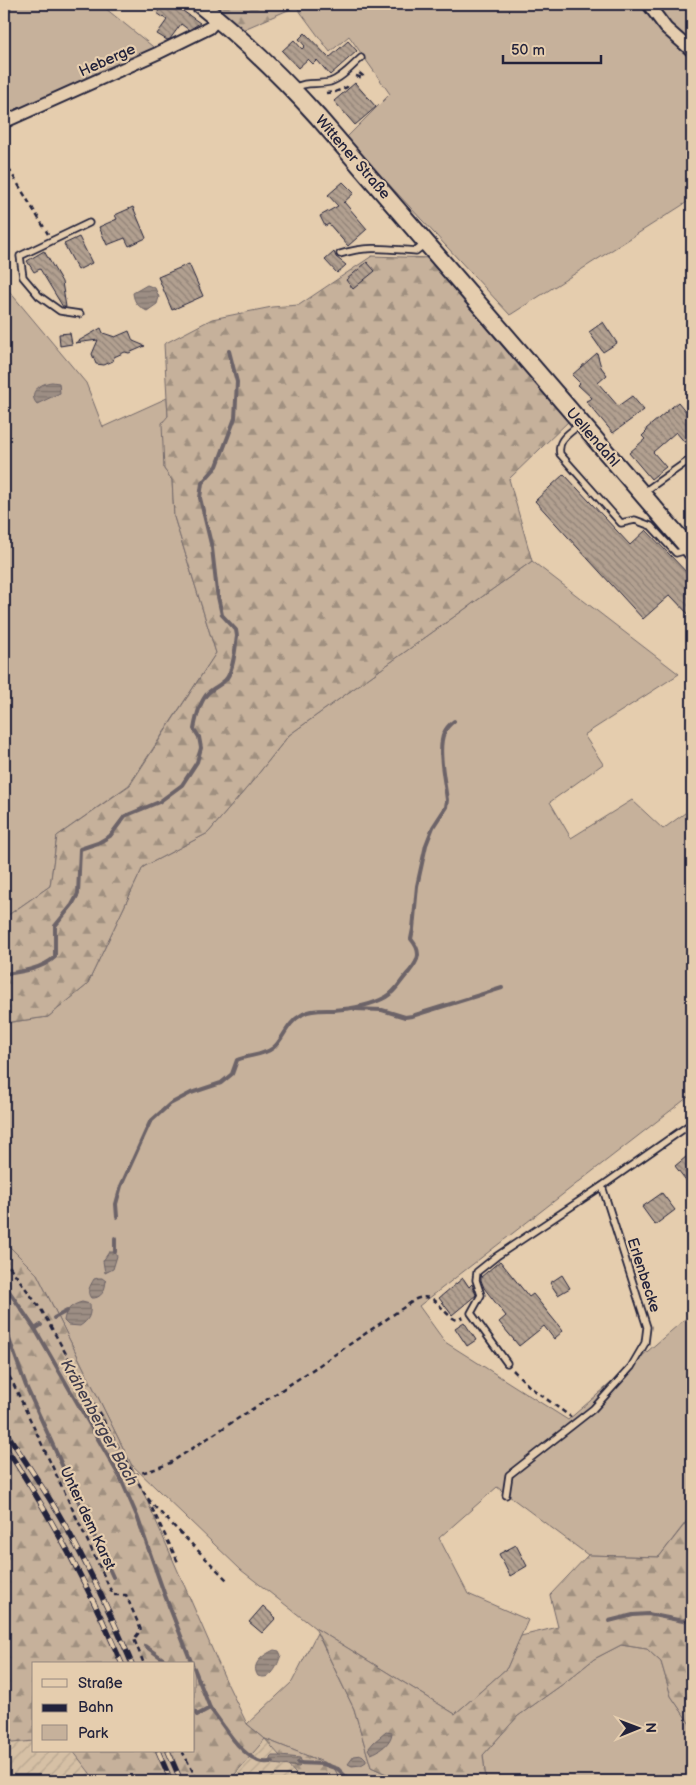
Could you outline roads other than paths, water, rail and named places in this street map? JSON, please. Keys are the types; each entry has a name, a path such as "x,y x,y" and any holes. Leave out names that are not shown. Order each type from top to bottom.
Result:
{"main road":[{"name":"Wittener Straße","path":"199,4 218,18 293,89 495,322"},
{"name":"Uellendahl","path":"495,322 691,550"}],"street":[{"path":"648,4 666,28 692,51"},
{"name":"Heberge","path":"4,122 158,54 208,28 218,18"}],"lane":[{"path":"293,89 298,86 332,81 361,58"},
{"path":"80,314 60,310 39,296 22,276 20,256 89,223"},
{"path":"340,254 356,249 370,248 416,251 426,242"},
{"path":"581,423 562,439 559,447 560,454 621,523 635,520 650,526 676,552 691,550"},
{"path":"642,493 692,458"},
{"path":"506,1363 471,1313 481,1295 476,1280 477,1272 497,1256 692,1123"},
{"name":"Erlenbecke","path":"506,1495 509,1474 593,1409 631,1367 645,1343 647,1327 602,1186"}],"waterway":[{"path":"4,16 12,4"},
{"path":"4,974 38,967 55,957 55,926 72,905 78,894 80,849 98,843 110,836 125,816 159,802 182,785 197,762 201,748 199,737 194,729 201,705 205,696 227,678 231,669 237,636 236,630 222,615 217,592 212,548 200,498 202,483 217,466 235,418 237,382 229,351"},
{"path":"117,1217 116,1204 121,1186 150,1122 170,1104 191,1093 221,1083 232,1074 237,1060 269,1051 280,1040 289,1026 306,1012 353,1008 380,1000 390,995 412,968 418,956 417,948 411,939 417,886 426,845 433,827 446,807 447,800 441,748 445,731 454,721"},
{"path":"355,1009 382,1010 405,1017 502,988"},
{"path":"115,1238 115,1252"},
{"name":"Krähenberger Bach","path":"4,1284 35,1329 121,1479 137,1516 191,1662"},
{"path":"54,1318 67,1311"},
{"name":"Krähenberger Bach","path":"35,1329 41,1325"},
{"name":"Krähenberger Bach","path":"4,1328 26,1386 113,1577"},
{"path":"609,1621 633,1615 648,1614 683,1621 692,1616"},
{"name":"Krähenberger Bach","path":"145,1646 167,1662"},
{"name":"Krähenberger Bach","path":"195,1670 210,1708"},
{"name":"Krähenberger Bach","path":"195,1712 197,1715 210,1708 231,1737 250,1757 260,1762 273,1762"},
{"name":"Krähenberger Bach","path":"298,1763 323,1764 338,1769 350,1781"}],"railway":[{"path":"4,1429 45,1491 68,1531 97,1587 131,1662"},
{"path":"4,1445 68,1552 121,1662"},
{"path":"158,1752 171,1781"},
{"path":"168,1752 181,1781"}]}
